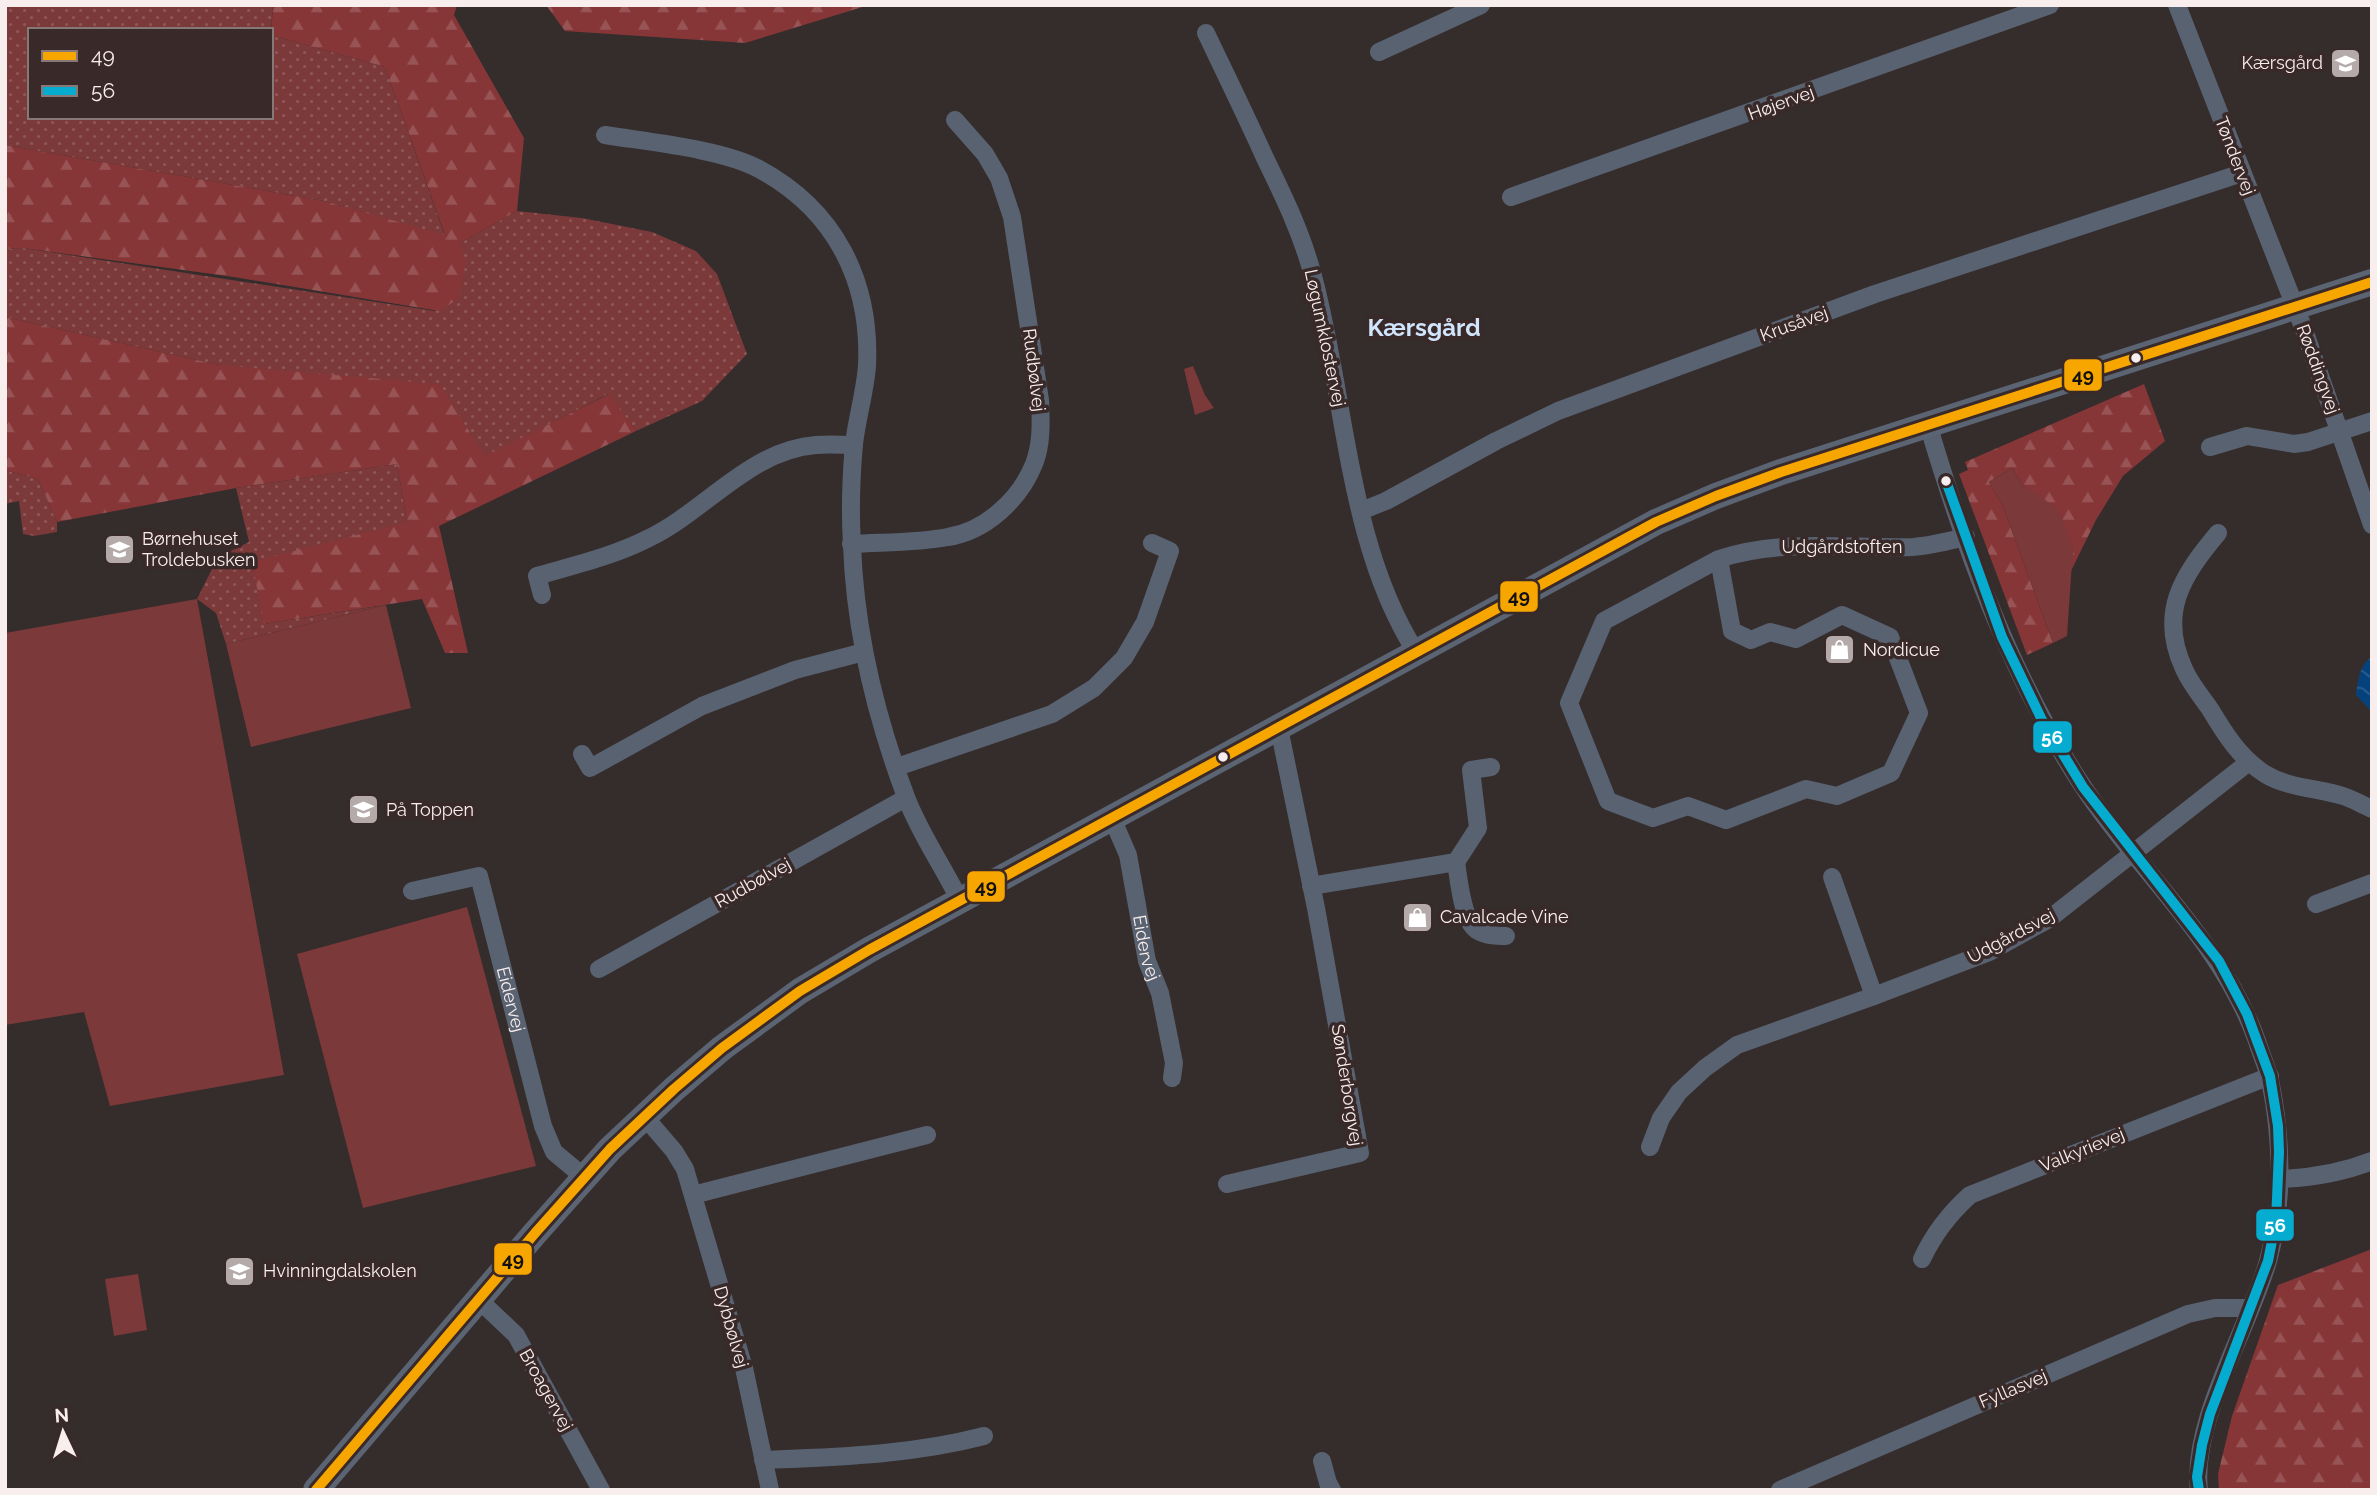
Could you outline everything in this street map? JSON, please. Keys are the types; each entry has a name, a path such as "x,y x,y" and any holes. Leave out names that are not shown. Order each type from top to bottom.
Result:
{"street":[{"path":"1379,52 1481,5"},
{"name":"Højervej","path":"1511,197 2049,5"},
{"name":"Tøndervej","path":"2177,5 2294,306"},
{"name":"Løgumklostervej","path":"1206,33 1301,233 1320,303 1361,511 1375,564 1386,595 1416,652"},
{"name":"Rudbølvej","path":"852,544 948,537 979,527 1021,489 1035,462 1041,427 1040,400 1012,217 999,178 985,154 955,120"},
{"path":"605,135 719,155 758,169 800,197 832,230 852,269 866,312 867,367 854,445 852,544 864,652 875,698 906,798 960,901"},
{"name":"Krusåvej","path":"1361,511 1386,501 1496,441 1558,411 1875,294 2242,173"},
{"path":"316,1490 584,1177 644,1116 722,1048 800,991 869,950 1416,652 1656,523 1704,501 1928,424 2372,282"},
{"name":"Røddingvej","path":"2294,306 2372,525"},
{"name":"Røddingvej","path":"2210,447 2247,436 2294,444 2308,442 2372,421"},
{"path":"1928,424 2002,637 2041,718 2084,787 2218,961 2247,1014 2270,1076 2278,1126 2279,1179 2276,1221 2268,1261 2210,1413 2197,1477 2199,1490"},
{"path":"542,595 537,576 605,556 651,538 762,462 791,450 816,445 854,445"},
{"path":"2218,533 2191,565 2178,592 2172,616 2175,645 2184,670 2230,740 2249,762 2277,779 2344,796 2372,810"},
{"name":"Udgårdstoften","path":"1719,559 1732,631 1751,640 1770,632 1796,639 1842,615 1890,637 1919,713 1891,773 1837,796 1806,789 1726,820 1688,806 1653,818 1608,801 1569,703 1604,621 1719,559 1738,553 1774,547 1916,547 1966,537"},
{"path":"897,768 1052,714 1094,688 1124,657 1145,622 1170,551 1152,543"},
{"path":"582,754 590,768 702,706 783,674 864,652"},
{"name":"Sønderborgvej","path":"1227,1184 1360,1153 1279,728"},
{"name":"Udgårdsvej","path":"1650,1147 1661,1118 1679,1092 1705,1068 1737,1045 1874,996 2001,945 2049,919 2249,762"},
{"path":"1491,767 1471,770 1478,828 1456,862 1466,918 1476,930 1488,935 1506,936"},
{"name":"Rudbølvej","path":"599,969 906,798"},
{"name":"Eidervej","path":"1111,818 1128,855 1147,961 1160,993 1174,1063 1172,1078"},
{"path":"1311,886 1456,862"},
{"name":"Eidervej","path":"412,891 479,876 543,1126 554,1152 584,1177"},
{"path":"1832,877 1874,996"},
{"path":"2316,904 2372,883"},
{"name":"Valkyrievej","path":"1922,1259 1949,1214 1970,1195 2270,1076"},
{"name":"Dybbølvej","path":"644,1116 674,1151 685,1169 744,1368 770,1490"},
{"path":"693,1195 927,1135"},
{"path":"2279,1179 2316,1177 2350,1170 2372,1161"},
{"name":"Broagervej","path":"479,1300 516,1335 601,1490"},
{"name":"Fyllasvej","path":"1780,1490 2188,1314 2215,1308 2251,1308"},
{"path":"763,1460 890,1454 984,1436"},
{"path":"1322,1461 1332,1490"}],"shaded area":[{"path":"5,5 273,5 271,28 28,28 28,119 273,119 273,36 385,67 445,236 324,201 5,145"},
{"path":"517,211 582,218 652,232 696,251 717,274 747,354 702,401 636,431 608,394 485,457 219,365 5,317 5,249 23,248 435,311 460,243"},
{"path":"1193,366 1205,395 1214,408 1195,415 1184,369"},
{"path":"397,464 407,522 264,624 386,605 226,644 216,613 197,599 218,557 249,542 236,488"},
{"path":"2012,468 2024,487 2038,494 2060,512 2073,548 2067,636 2053,643 2002,504 1989,482"},
{"path":"5,470 38,479 57,522 57,532 34,536 23,534 19,501 5,504"},
{"path":"197,599 284,1075 110,1106 84,1012 5,1025 5,633"},
{"path":"386,605 411,708 251,747 226,644"},
{"path":"467,907 536,1166 363,1208 297,954"},
{"path":"138,1274 147,1330 114,1336 105,1279"}],"green space":[{"path":"273,5 457,5 454,15 524,138 517,211 460,243 466,262 458,299 439,311 234,277 23,248 5,249 5,145 324,201 445,235 385,67 273,36"},
{"path":"546,5 869,5 745,43 565,31"},
{"path":"5,317 219,365 439,384 485,456 609,394 636,431 439,526 468,653 445,653 422,599 264,624 252,562 407,522 397,464 236,488 57,522 38,479 5,470"},
{"path":"2144,384 2165,441 2123,476 2096,520 2070,573 2073,548 2012,468 1989,482 2002,504 2053,643 2027,655 1959,474 1968,470 1965,462"},
{"path":"2372,1249 2372,1490 2219,1490 2218,1474 2232,1416 2278,1285"}],"water":[{"path":"2372,657 2370,710 2356,695 2362,669"}],"transit line":[{"name":"49","path":"316,1490 610,1149 722,1048 800,991 869,950 1656,522 1781,472 2372,282"},
{"name":"56","path":"1946,481 2002,637 2041,718 2083,787 2219,961 2247,1014 2270,1076 2278,1126 2276,1221 2268,1261 2210,1414 2197,1477 2199,1490"}],"place":[{"name":"Kærsgård","path":"2346,63"},
{"name":"Børnehuset Troldebusken","path":"119,549"},
{"name":"Nordicue","path":"1840,650"},
{"name":"På Toppen","path":"363,810"},
{"name":"Cavalcade Vine","path":"1417,917"},
{"name":"Hvinningdalskolen","path":"240,1271"}],"district":[{"name":"Kærsgård","path":"1424,328"}]}
